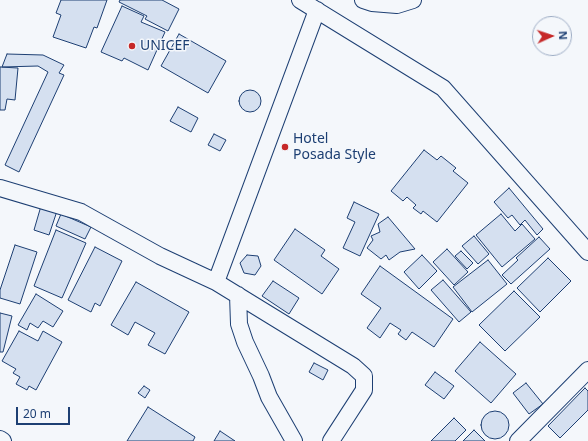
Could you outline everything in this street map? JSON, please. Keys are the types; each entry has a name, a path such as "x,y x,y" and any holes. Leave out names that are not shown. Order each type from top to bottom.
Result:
{"street":[{"path":"300,0 444,88 588,252"},
{"path":"364,0 372,3 397,5 413,0"},
{"path":"216,282 317,10"},
{"path":"0,188 81,212 160,256 216,282 353,366 364,376 364,390 331,441"},
{"path":"238,295 239,324 245,342 269,397 294,441"},
{"path":"518,441 588,370"}],"building":[{"path":"61,0 107,0 97,28 94,27 86,48 53,37 61,15 56,13"},
{"path":"120,0 162,0 179,9 168,31 145,19 147,16 119,2"},
{"path":"122,6 144,16 141,22 165,32 148,70 124,58 122,61 101,52"},
{"path":"179,34 226,61 208,93 161,66"},
{"path":"7,54 43,55 64,65 59,73 64,75 19,172 5,165 48,72 38,66 2,67"},
{"path":"0,67 18,68 15,100 7,99 5,110 0,110"},
{"path":"250,90 258,93 261,101 258,109 250,112 242,109 239,101 242,93"},
{"path":"178,107 198,118 191,132 170,121"},
{"path":"214,134 226,140 220,151 208,145"},
{"path":"424,150 437,160 441,156 456,168 453,171 468,183 437,222 423,211 421,214 413,208 416,205 407,197 403,201 391,191"},
{"path":"509,188 543,229 537,235 525,220 520,225 512,215 508,218 494,202"},
{"path":"354,202 379,214 360,256 343,248 355,222 347,218"},
{"path":"41,206 57,211 49,235 34,230"},
{"path":"61,214 91,227 85,239 56,226"},
{"path":"501,214 515,231 522,224 535,239 502,267 476,235"},
{"path":"388,217 415,249 400,252 389,260 386,255 381,259 367,248 373,240 371,236 380,232 378,224"},
{"path":"295,229 325,250 321,256 339,269 322,294 274,260"},
{"path":"56,230 86,243 62,298 34,286"},
{"path":"474,236 489,254 478,264 462,246"},
{"path":"539,237 550,249 511,284 502,275 518,260 516,258"},
{"path":"15,245 37,252 20,304 0,298 0,290"},
{"path":"95,247 122,261 100,306 95,303 91,312 68,300"},
{"path":"447,249 468,272 454,285 433,262"},
{"path":"461,251 473,263 467,269 455,256"},
{"path":"247,255 258,256 261,266 255,275 244,273 240,263"},
{"path":"422,255 437,271 419,289 404,272"},
{"path":"548,258 571,281 540,312 517,288"},
{"path":"488,260 507,284 472,312 453,287"},
{"path":"380,266 453,319 434,347 412,332 406,340 398,334 401,330 390,323 380,338 367,328 381,308 361,294"},
{"path":"443,280 471,312 459,322 431,290"},
{"path":"273,281 299,298 289,314 262,296"},
{"path":"136,282 189,312 165,354 148,345 155,333 135,322 128,335 111,325"},
{"path":"514,291 540,317 505,351 479,325"},
{"path":"36,294 63,311 53,327 43,321 38,328 30,323 27,330 18,325"},
{"path":"0,313 12,316 3,352 0,352"},
{"path":"19,331 38,341 43,331 62,342 36,390 29,386 27,390 16,384 20,377 13,373 16,369 2,361"},
{"path":"480,342 516,374 491,403 455,371"},
{"path":"314,363 328,370 323,380 309,372"},
{"path":"435,372 454,386 444,399 425,385"},
{"path":"526,383 543,404 529,414 513,393"},
{"path":"144,386 150,390 145,398 138,393"},
{"path":"585,388 588,391 588,410 560,438 548,426"},
{"path":"148,407 195,437 193,441 127,441"},
{"path":"495,411 505,415 509,425 505,435 495,439 485,435 481,425 485,415"},
{"path":"454,418 466,430 455,441 431,441"},
{"path":"474,430 485,441 463,441"},
{"path":"220,431 235,441 214,441"}],"place":[{"name":"UNICEF","path":"132,46"},
{"name":"Hotel Posada Style","path":"285,147"}]}
